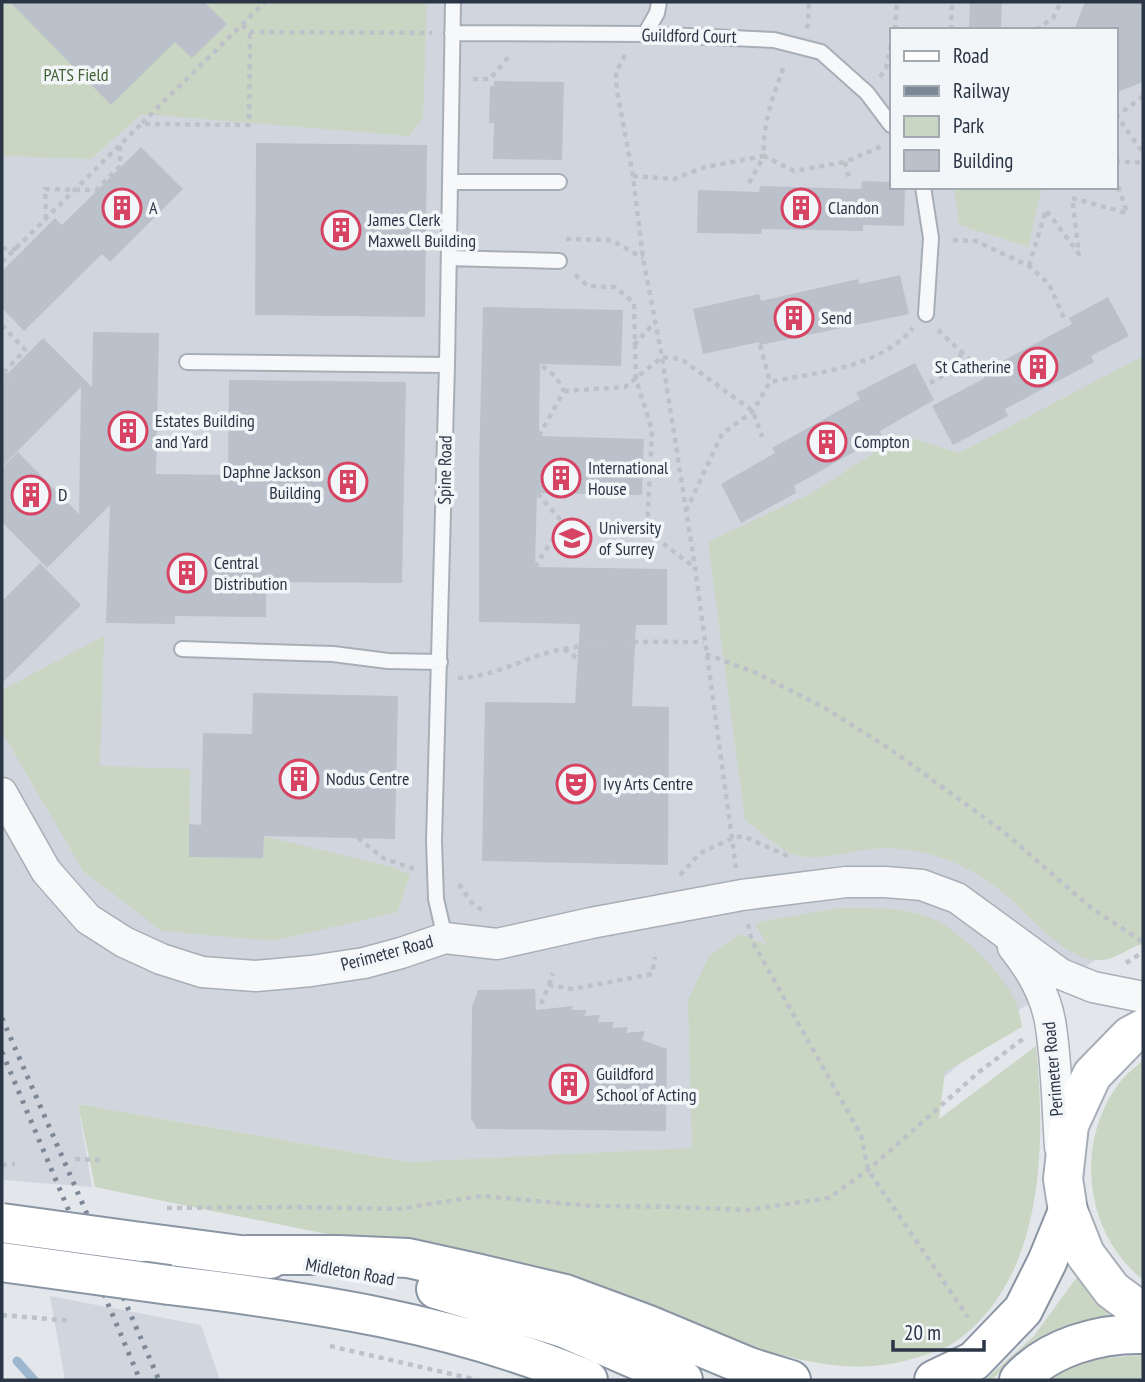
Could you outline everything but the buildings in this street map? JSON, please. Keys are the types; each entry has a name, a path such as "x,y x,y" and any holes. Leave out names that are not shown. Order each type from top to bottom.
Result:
{"main road":[{"path":"934,1380 974,1361 1023,1310 1047,1262 1065,1195 1069,1125 1092,1075 1130,1036 1143,1029"},
{"path":"1065,1195 1085,1254 1112,1290 1143,1313"},
{"name":"Midleton Road","path":"2,1223 247,1255 419,1285 474,1299 564,1328 683,1380"},
{"path":"247,1255 408,1258 476,1273 565,1294 749,1367 791,1380"},
{"path":"2,1262 297,1302 419,1325 525,1355 588,1380"},
{"path":"1019,1380 1030,1368 1068,1346 1128,1333 1143,1334"}],"street":[{"name":"Perimeter Road","path":"2,793 46,871 88,919 124,942 161,959 202,972 283,974 364,962 445,938 497,944 591,923 734,897 846,883 922,885 957,898 987,918 1027,965 1050,1019 1065,1195"},
{"name":"Perimeter Road","path":"1000,931 1061,974 1093,987 1143,997"}],"lane":[{"name":"Spine Road","path":"445,938 436,899 434,841 440,678 453,2"},
{"path":"640,35 657,13 659,2"},
{"name":"Guildford Court","path":"452,33 751,37 794,45 821,52 867,93 890,124"},
{"path":"450,183 559,181"},
{"path":"923,189 931,238 926,314"},
{"path":"449,258 559,261"},
{"path":"187,362 447,365"},
{"path":"182,649 333,654 388,661 440,662"}],"path":[{"path":"2,262 265,2"},
{"path":"895,28 897,2"},
{"path":"951,28 952,2"},
{"path":"1039,28 1053,18 1061,2"},
{"path":"242,24 250,32 433,33"},
{"path":"141,124 249,125 250,32"},
{"path":"616,72 640,35"},
{"path":"749,183 764,156 763,141 769,106 794,45"},
{"path":"867,93 886,68 890,50"},
{"path":"473,79 490,79 511,53"},
{"path":"615,60 617,91 695,567 738,878"},
{"path":"1143,96 1117,116 1143,153"},
{"path":"633,176 674,179 705,167 764,156 794,171 845,162 890,142"},
{"path":"46,219 45,190 96,190 120,166 120,145"},
{"path":"1117,161 1143,163"},
{"path":"845,162 849,178"},
{"path":"105,181 112,190"},
{"path":"1030,266 1046,211 1079,254 1072,198 1127,213 1117,183"},
{"path":"931,238 976,241 1030,266 1049,284 1065,320"},
{"path":"2,248 15,249 26,261"},
{"path":"559,261 587,286 615,287 634,303 636,379 652,430 647,531"},
{"path":"770,382 841,367 879,354 905,337 919,317 926,314 933,326 963,352 979,374"},
{"path":"634,345 654,323"},
{"path":"2,326 25,350 4,371"},
{"path":"685,511 722,433 753,411 770,382 760,345"},
{"path":"930,383 947,373 963,352"},
{"path":"564,391 625,387 662,357 681,359 753,411 762,437"},
{"path":"2,363 4,371 15,383"},
{"path":"540,364 556,377 564,391"},
{"path":"539,436 564,391"},
{"path":"537,493 566,526"},
{"path":"535,567 556,534 566,526 647,531 695,567"},
{"path":"440,678 474,678 533,655 564,648 620,641 704,642"},
{"path":"564,648 587,665"},
{"path":"706,654 754,672 823,707 890,749 1004,832 1091,908 1143,942"},
{"path":"358,838 383,858 415,869"},
{"path":"747,918 752,941 861,1135 869,1170 971,1322"},
{"path":"1119,969 1143,952"},
{"path":"549,985 573,989 652,974 655,957"},
{"path":"541,1004 553,973"},
{"path":"163,1208 398,1209 482,1196 591,1206 746,1210 829,1198 869,1170 979,1072 1022,1040"},
{"path":"75,1159 101,1160"},
{"path":"2,1164 15,1164"},
{"path":"2,1315 72,1321"},
{"path":"325,1344 477,1380"}],"shaded area":[{"name":"University of Surrey","path":"2,2 1143,2 1143,929 1019,1010 824,1186 409,1162 78,1104 92,1187 2,1180"},
{"path":"50,1296 201,1325 220,1380 65,1380"}],"green space":[{"name":"PATS Field","path":"2,2 427,2 423,118 409,136 142,114 91,159 2,156"},
{"path":"954,189 1042,189 1028,247 959,225"},
{"path":"1143,356 1143,944 1109,959 1089,959 1075,954 1048,935 989,882 950,861 922,852 892,848 822,857 792,854 745,820 708,542 812,493 901,435 959,453"},
{"path":"104,636 100,766 190,769 189,857 263,858 264,836 395,868 410,875 398,912 273,941 162,931 83,871 2,732 2,690"},
{"path":"839,908 897,910 931,918 954,931 977,951 1007,985 1013,996 1022,1027 945,1072 939,1119 1036,1046 1040,1125 1038,1166 1033,1207 1023,1246 1007,1283 985,1315 955,1342 936,1352 878,1366 839,1366 813,1362 740,1342 606,1292 95,1187 78,1104 409,1162 692,1148 688,1000 709,956 740,934 767,945 756,925 758,922"},
{"path":"1143,1060 1143,1280 1123,1260 1108,1238 1098,1213 1092,1186 1092,1159 1096,1132 1105,1106 1122,1079"},
{"path":"1077,1277 1096,1302 1114,1319 1036,1340 991,1380 985,1380 1034,1336"},
{"path":"1143,1355 1143,1380 1045,1380 1080,1363"}],"waterway":[{"path":"17,1361 34,1380"}],"railway":[{"path":"2,1018 159,1380"},
{"path":"2,1052 140,1380"}],"place":[{"name":"A","path":"122,208"},
{"name":"Clandon","path":"801,208"},
{"name":"James Clerk Maxwell Building","path":"341,230"},
{"name":"Send","path":"794,318"},
{"name":"St Catherine","path":"1038,367"},
{"name":"Estates Building and Yard","path":"128,431"},
{"name":"Compton","path":"827,442"},
{"name":"International House","path":"561,478"},
{"name":"Daphne Jackson Building","path":"348,482"},
{"name":"D","path":"31,495"},
{"name":"University of Surrey","path":"572,538"},
{"name":"Central Distribution","path":"187,573"},
{"name":"Nodus Centre","path":"299,779"},
{"name":"Ivy Arts Centre","path":"576,784"},
{"name":"Guildford School of Acting","path":"569,1084"}]}
